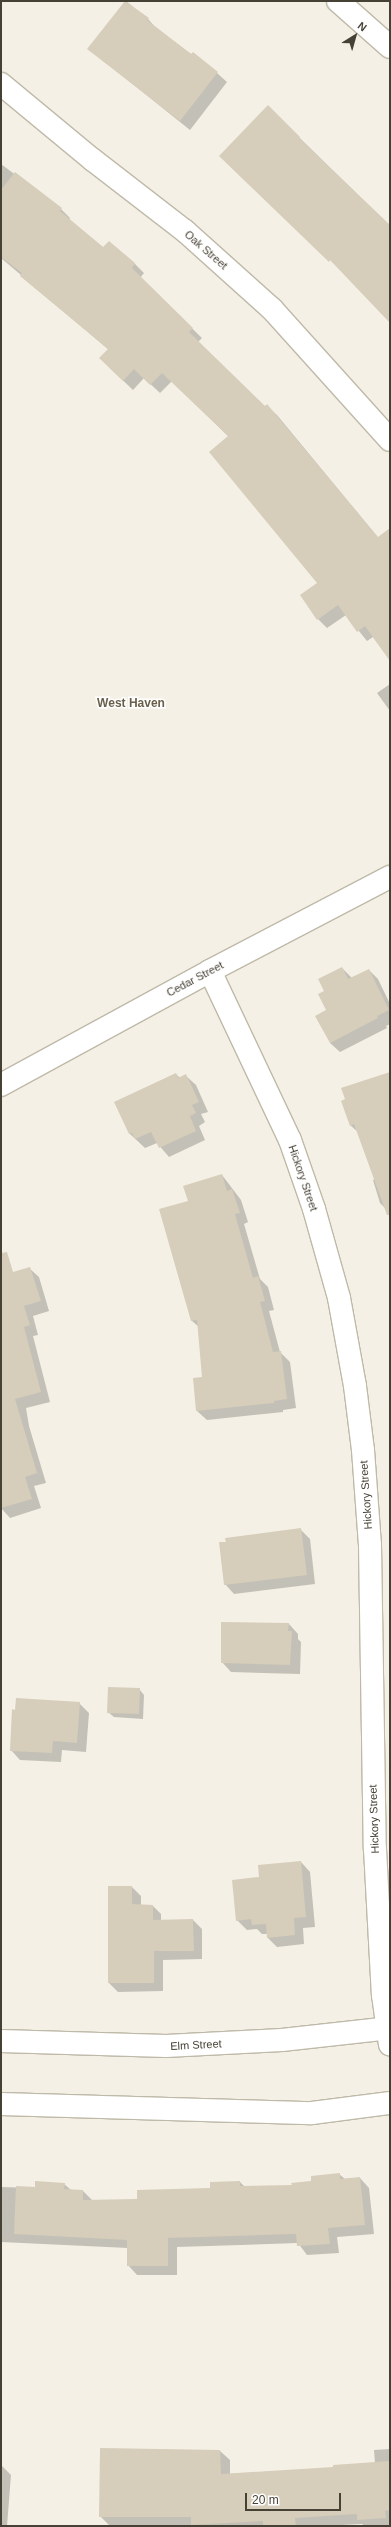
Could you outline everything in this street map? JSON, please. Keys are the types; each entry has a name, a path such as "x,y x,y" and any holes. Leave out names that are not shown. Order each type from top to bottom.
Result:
{"street":[{"path":"338,1 390,47"},
{"name":"Oak Street","path":"1,84 93,160 185,232 272,309 390,440"},
{"name":"Cedar Street","path":"1,1085 210,971 390,877"},
{"name":"Hickory Street","path":"210,971 277,1112 304,1182 339,1298 355,1386 363,1450 370,1545 375,1849 383,1996 389,2034"},
{"name":"Elm Street","path":"1,2042 166,2046 389,2034"},
{"path":"1,2104 312,2113 390,2102"}],"building":[{"path":"125,1 149,18 147,20 191,54 193,52 218,72 180,121 87,49"},
{"path":"268,105 300,137 299,138 390,225 390,323 330,260 329,262 219,156"},
{"path":"15,172 62,208 60,211 103,247 109,241 135,263 132,268 193,328 189,332 265,406 267,404 378,537 390,528 390,661 365,626 357,632 338,605 317,620 300,595 317,583 209,452 228,436 162,373 150,385 134,369 123,381 99,358 108,349 20,276 22,273 1,257 1,190"},
{"path":"342,967 348,979 369,969 389,1010 377,1016 378,1018 330,1043 315,1016 326,1010 318,994 324,991 318,979"},
{"path":"390,1072 390,1215 387,1215 354,1124 350,1126 341,1101 345,1099 341,1088"},
{"path":"176,1073 178,1078 186,1074 199,1102 192,1105 196,1113 190,1116 196,1131 159,1148 151,1132 135,1139 132,1133 129,1134 114,1102"},
{"path":"222,1174 227,1191 232,1189 240,1213 235,1214 253,1278 258,1276 265,1301 260,1302 273,1352 281,1351 287,1399 274,1401 274,1403 196,1411 193,1378 202,1377 197,1320 191,1321 159,1209 188,1201 183,1186"},
{"path":"7,1252 13,1272 30,1267 41,1301 24,1306 30,1325 24,1327 41,1392 15,1399 37,1473 25,1477 32,1499 1,1508 1,1253"},
{"path":"301,1528 307,1575 224,1585 219,1542 226,1542 225,1538"},
{"path":"221,1622 289,1623 288,1631 292,1631 290,1665 221,1663"},
{"path":"108,1687 140,1688 139,1714 107,1713"},
{"path":"16,1698 80,1702 77,1743 53,1741 52,1753 10,1751 12,1709 15,1710"},
{"path":"301,1861 306,1917 294,1918 295,1935 267,1938 266,1924 252,1925 251,1919 236,1921 232,1880 259,1877 258,1865"},
{"path":"108,1886 132,1886 132,1904 153,1905 153,1920 193,1919 194,1951 154,1951 154,1983 108,1983"},
{"path":"340,2173 340,2179 360,2177 365,2225 328,2228 330,2244 297,2246 296,2234 168,2238 168,2266 127,2266 127,2240 14,2234 16,2186 35,2187 35,2181 65,2183 64,2189 83,2190 83,2200 137,2199 137,2190 210,2188 210,2182 240,2181 240,2186 292,2185 291,2183 311,2181 311,2176"},
{"path":"100,2448 220,2450 221,2474 333,2467 333,2465 390,2461 390,2510 385,2511 386,2518 357,2520 357,2514 295,2518 296,2526 263,2526 263,2521 191,2525 191,2517 99,2517"}],"district":[{"name":"West Haven","path":"131,704"}]}
